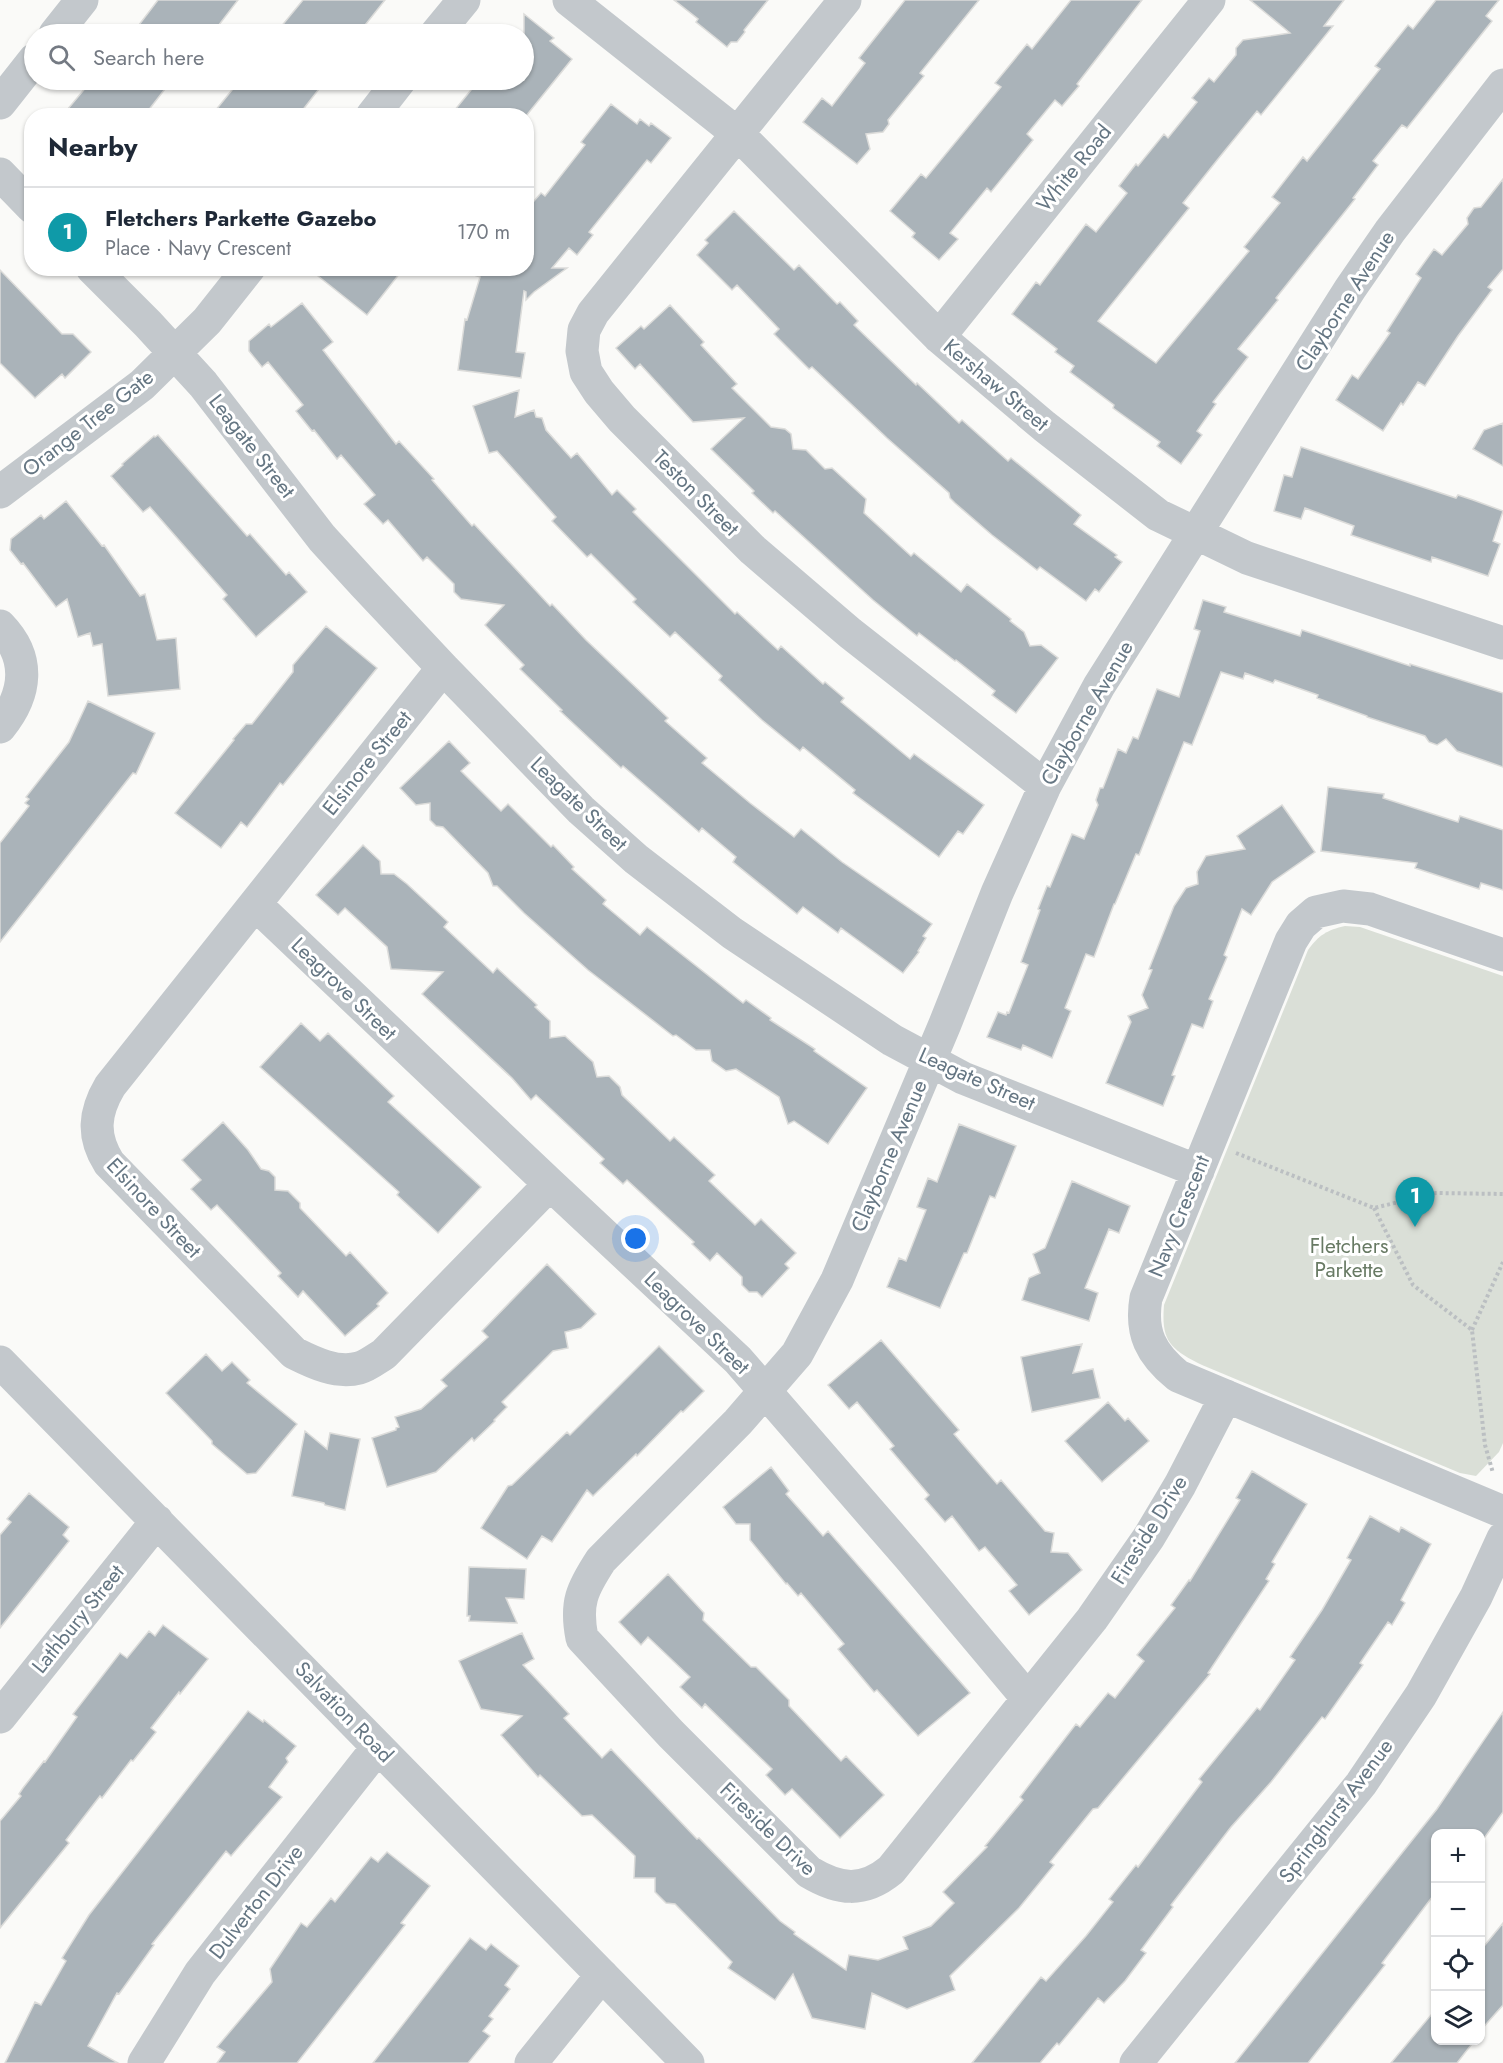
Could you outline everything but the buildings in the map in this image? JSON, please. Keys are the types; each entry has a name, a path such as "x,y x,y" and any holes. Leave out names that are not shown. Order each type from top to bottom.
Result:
{"street":[{"path":"63,24 82,0"},
{"path":"444,24 464,0"},
{"name":"Kershaw Street","path":"569,0 738,134 939,337 1044,426 1158,515 1247,558 1501,637"},
{"name":"Teston Street","path":"845,0 594,313 584,330 582,351 586,372 598,392 622,419 753,550 850,633 1045,786"},
{"name":"White Road","path":"939,337 1209,0"},
{"path":"0,103 24,73"},
{"name":"Clayborne Avenue","path":"765,1391 797,1354 837,1280 930,1060 997,893 1045,786 1098,686 1350,289 1390,231 1503,85"},
{"path":"378,108 392,90"},
{"path":"0,174 24,199"},
{"name":"Leagate Street","path":"100,276 203,384 322,538 442,668 581,810 670,886 751,946 892,1041 963,1078 1198,1171"},
{"name":"Orange Tree Gate","path":"0,492 142,385 207,321 243,276"},
{"path":"0,626 13,641 19,653 22,677 18,699 0,727"},
{"name":"Elsinore Street","path":"442,668 110,1086 99,1109 98,1138 101,1150 109,1163 294,1353 312,1362 338,1370 359,1368 384,1354 550,1184"},
{"name":"Leagrove Street","path":"255,904 738,1360 1028,1699"},
{"name":"Navy Crescent","path":"1503,955 1371,909 1343,906 1316,912 1301,925 1291,941 1146,1298 1144,1322 1150,1343 1162,1362 1178,1376 1503,1512"},
{"name":"Salvation Road","path":"0,1362 688,2063"},
{"name":"Fireside Drive","path":"765,1391 705,1456 601,1560 588,1580 580,1599 578,1619 582,1638 594,1652 670,1734 809,1872 824,1881 840,1886 855,1887 880,1879 891,1870 1092,1619 1149,1537 1180,1485 1226,1396"},
{"name":"Lathbury Street","path":"0,1717 157,1521"},
{"name":"Springhurst Avenue","path":"1136,2063 1362,1784 1420,1695 1476,1597 1503,1538"},
{"name":"Dulverton Drive","path":"144,2063 200,1973 378,1747"},
{"path":"531,2063 603,1975"}],"path":[{"path":"1230,1151 1374,1208 1436,1193 1503,1194"},
{"path":"1374,1208 1413,1285 1472,1330"},
{"path":"1493,1473 1485,1445 1472,1330 1503,1262"}],"green space":[{"name":"Fletchers Parkette","path":"1345,926 1360,927 1503,976 1503,1443 1499,1452 1476,1476 1460,1473 1202,1365 1182,1354 1166,1336 1164,1305 1308,950 1324,934"}],"place":[{"name":"Fletchers Parkette Gazebo","path":"1415,1227"}]}
